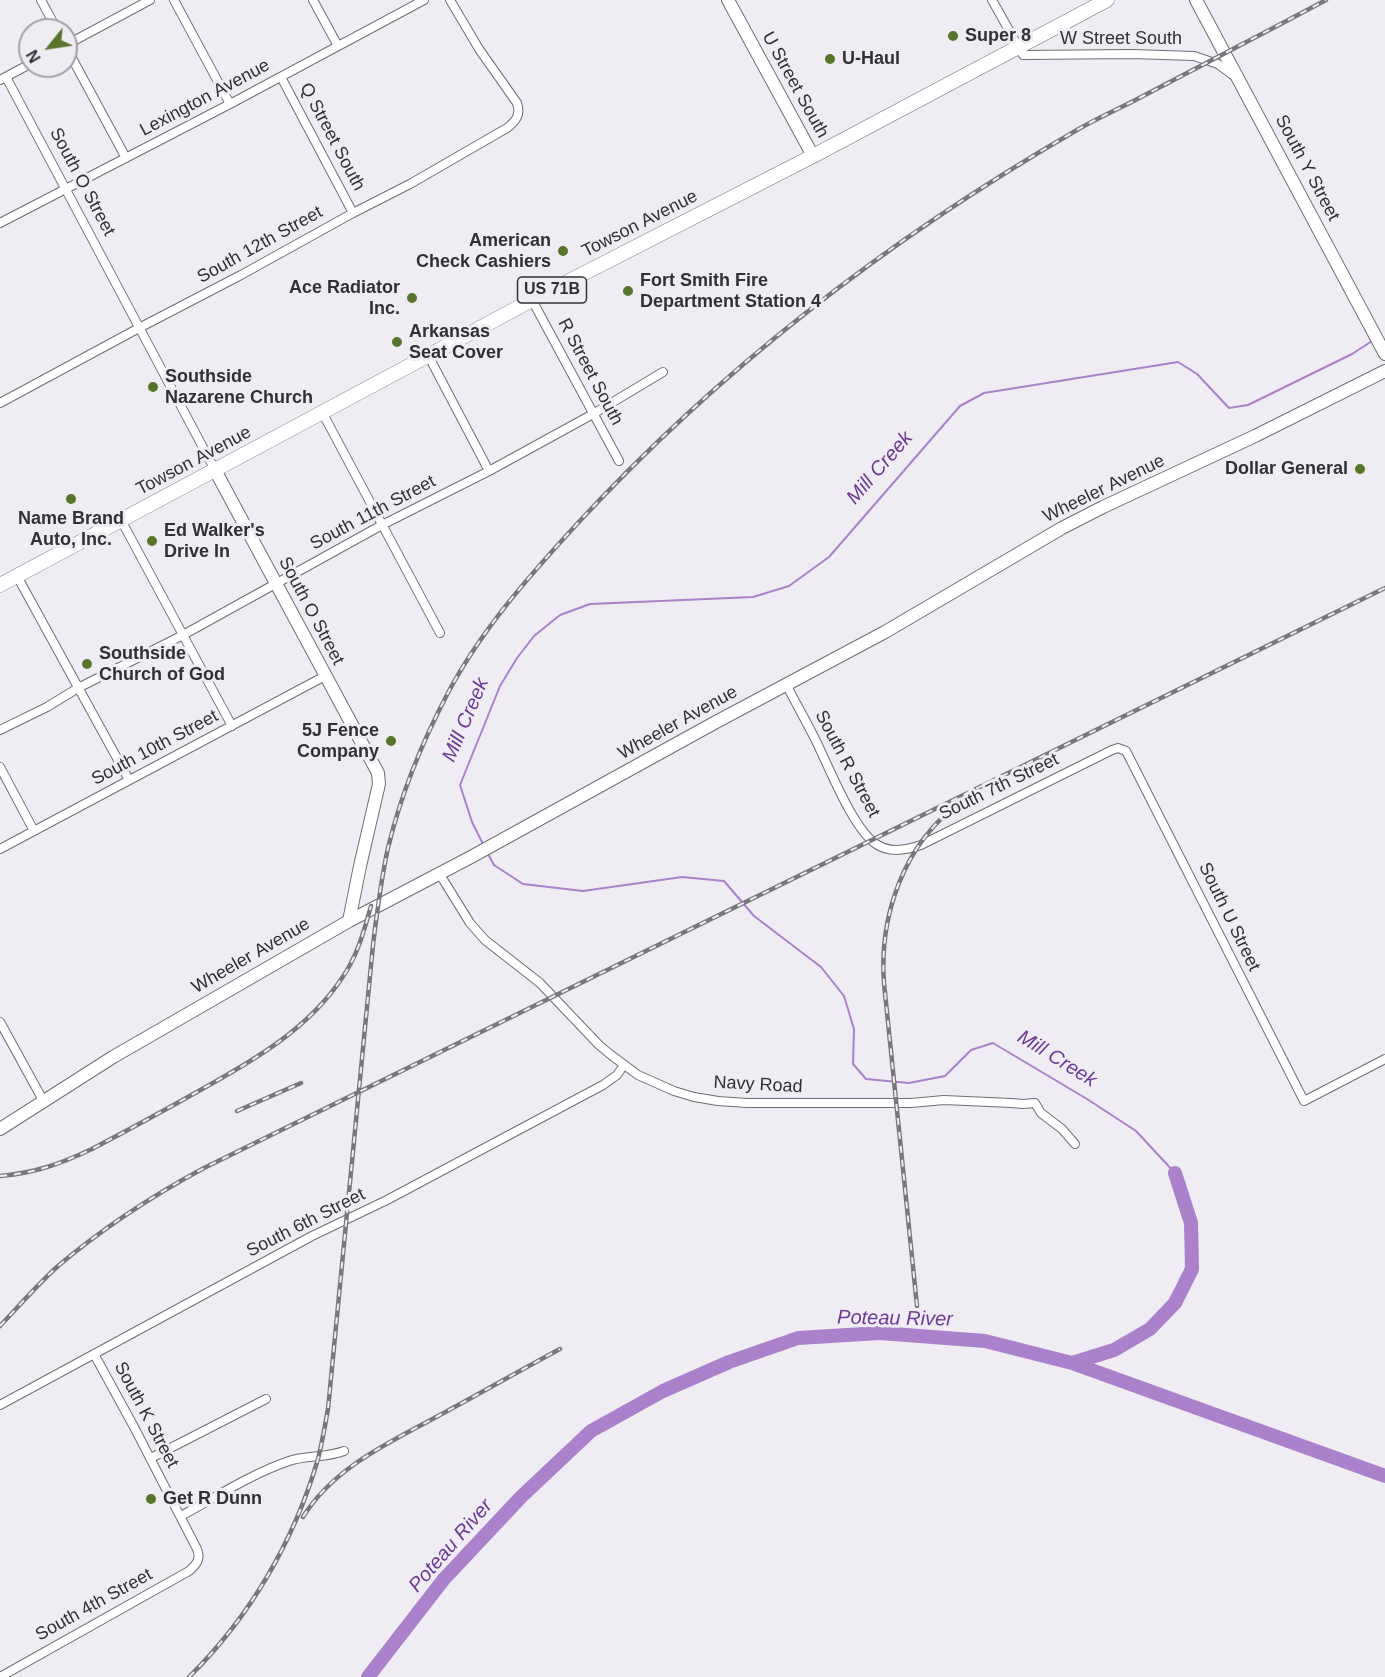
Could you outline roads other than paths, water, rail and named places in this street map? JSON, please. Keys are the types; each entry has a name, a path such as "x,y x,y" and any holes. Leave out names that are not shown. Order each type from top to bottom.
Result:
{"main road":[{"name":"U Street South","path":"728,0 813,156"},
{"name":"Towson Avenue","path":"0,583 17,576 532,300 813,156 1107,0"},
{"name":"South Y Street","path":"1196,0 1385,354"},
{"name":"Wheeler Avenue","path":"0,1129 122,1052 349,921 885,632 1082,518 1385,371"},
{"name":"South O Street","path":"215,470 376,769 379,779 349,921"}],"street":[{"path":"41,0 51,18"},
{"path":"78,39 150,0"},
{"path":"174,0 230,104"},
{"path":"314,0 338,46"},
{"name":"Lexington Avenue","path":"0,223 424,0"},
{"name":"South 12th Street","path":"0,403 410,184 515,122 519,109 516,103 484,57 450,0"},
{"path":"992,0 1018,48"},
{"name":"W Street South","path":"1018,48 1023,55 1194,56 1211,60 1239,81"},
{"path":"78,68 126,158"},
{"path":"3,79 18,71"},
{"name":"Q Street South","path":"281,77 353,213"},
{"name":"South O Street","path":"3,79 65,189 215,470"},
{"name":"R Street South","path":"532,300 619,461"},
{"path":"428,355 489,471"},
{"name":"South 11th Street","path":"0,730 47,707 78,688 183,634 382,525 489,471 593,414 663,372"},
{"path":"322,412 440,633"},
{"path":"121,520 232,726"},
{"path":"17,576 129,780"},
{"name":"South 10th Street","path":"0,849 326,675"},
{"name":"South R Street","path":"786,684 859,825 878,845 888,849"},
{"name":"South 7th Street","path":"888,849 902,850 921,845 1112,750 1122,748"},
{"name":"South U Street","path":"1122,748 1129,755 1304,1101 1385,1059"},
{"path":"0,767 34,831"},
{"name":"Navy Road","path":"440,873 478,932 540,983 599,1045 638,1075 674,1091 694,1097 733,1103 903,1104 944,1100 1035,1103 1041,1113 1062,1129 1075,1144"},
{"path":"0,1022 44,1102"},
{"name":"South 6th Street","path":"0,1405 312,1236 387,1200 603,1085 617,1075 624,1065"},
{"name":"South K Street","path":"94,1354 151,1458 199,1557"},
{"path":"151,1458 266,1399"},
{"path":"181,1516 279,1464 298,1458 344,1451"},
{"name":"South 4th Street","path":"0,1677 189,1571 198,1563 199,1557"}],"waterway":[{"name":"Mill Creek","path":"484,846 472,822 460,785 500,686 534,636 560,615 590,604 753,597 789,586 829,557 960,406 984,393 1178,362 1197,374 1229,408 1248,405 1352,354 1372,341"},
{"name":"Mill Creek","path":"488,854 494,865 523,884 583,891 682,877 724,881 754,916 821,967 844,996 854,1029 853,1064 866,1079 909,1083 945,1076 971,1050 993,1043 1136,1131 1175,1173"},
{"name":"Mill Creek","path":"1072,1363 1114,1350 1150,1329 1175,1303 1192,1269 1191,1223 1175,1173"},
{"name":"Poteau River","path":"368,1677 444,1579 521,1497 591,1431 663,1391 729,1362 798,1338 880,1333 985,1341 1072,1363 1385,1476"}],"railway":[{"path":"189,1677 232,1629 267,1576 296,1519 318,1459 328,1409 379,896 393,828 406,788 430,729 449,691 476,646 542,563 633,466 750,358 875,260 1008,171 1085,125 1326,0"},
{"path":"0,1326 58,1266 75,1252 128,1213 204,1168 1385,588"},
{"path":"917,1306 884,983 886,932 891,907 910,860 940,819 960,803"},
{"path":"0,1176 47,1167 92,1149 224,1077 280,1041 314,1012 342,978 356,953 371,906"},
{"path":"237,1111 301,1083"},
{"path":"303,1517 330,1484 364,1458 560,1349"}],"place":[{"name":"Super 8","path":"953,36"},
{"name":"U-Haul","path":"830,59"},
{"name":"American Check Cashiers","path":"563,251"},
{"name":"Fort Smith Fire Department Station 4","path":"628,291"},
{"name":"Ace Radiator Inc.","path":"412,298"},
{"name":"Arkansas Seat Cover","path":"397,342"},
{"name":"Southside Nazarene Church","path":"153,387"},
{"name":"Dollar General","path":"1360,469"},
{"name":"Name Brand Auto, Inc.","path":"71,499"},
{"name":"Ed Walker's Drive In","path":"152,541"},
{"name":"Southside Church of God","path":"87,664"},
{"name":"5J Fence Company","path":"391,741"},
{"name":"Get R Dunn","path":"151,1499"}]}
